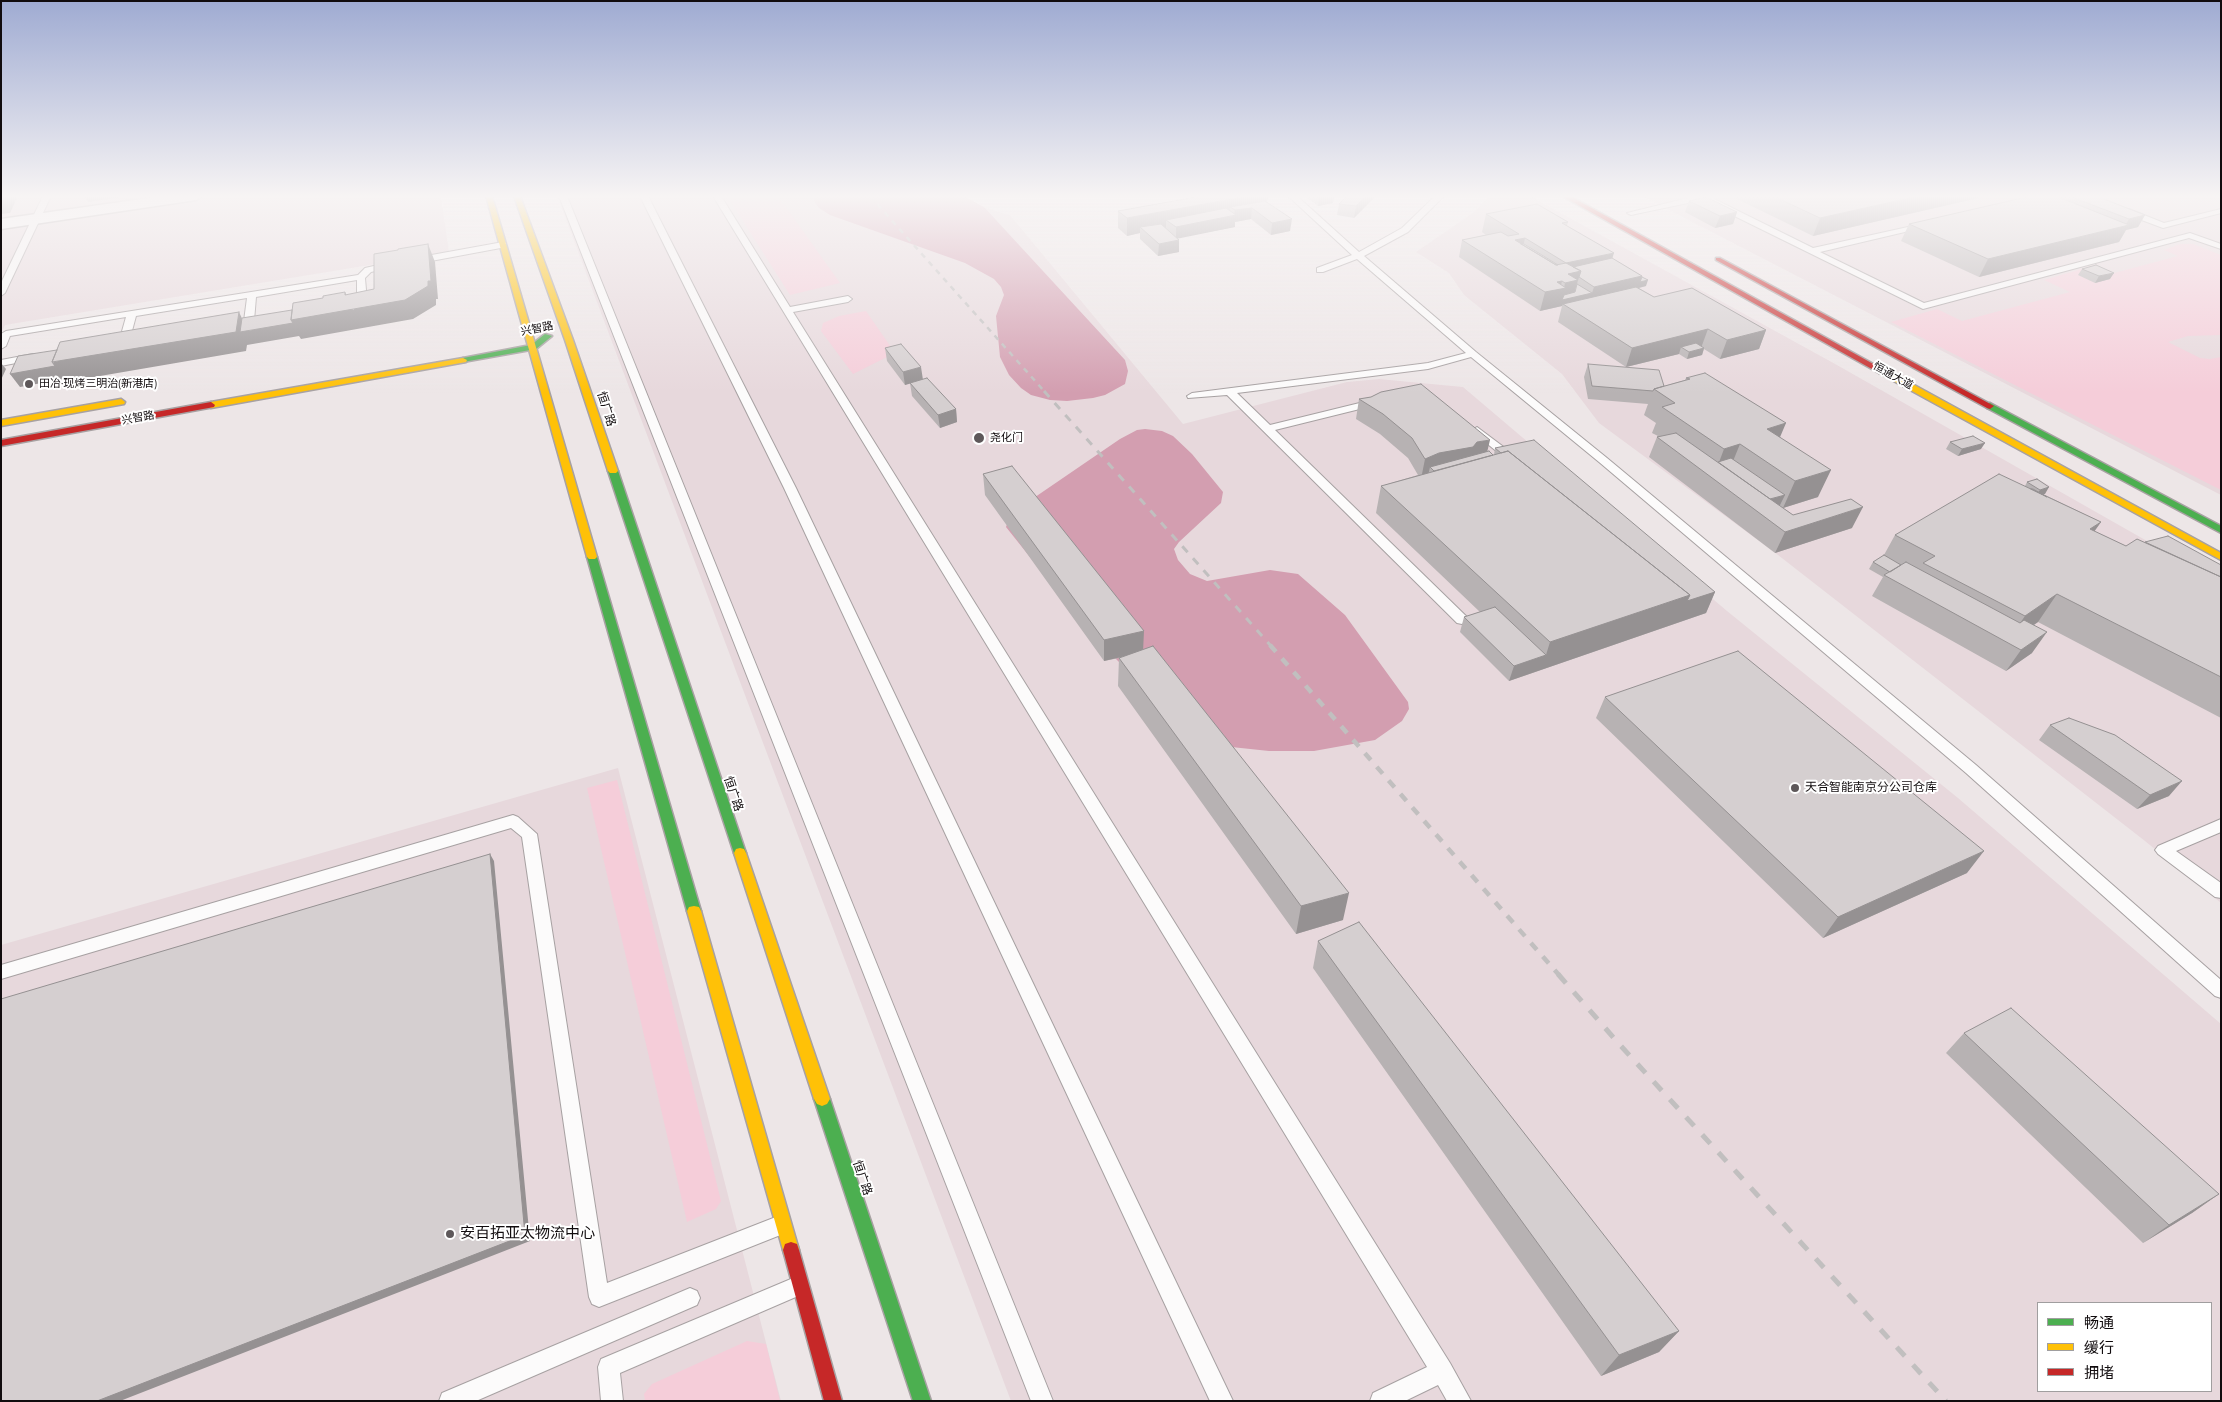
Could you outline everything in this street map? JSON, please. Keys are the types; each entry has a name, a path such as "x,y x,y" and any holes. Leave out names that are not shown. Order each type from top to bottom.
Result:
{"street":[{"path":"507,261 524,332 533,347 833,1401"},
{"name":"恒广路","path":"541,261 922,1401"},
{"name":"恒通大道","path":"1684,261 2221,557"},
{"name":"恒通大道","path":"1723,261 2221,530"},
{"name":"兴智路","path":"524,332 563,324"},
{"name":"兴智路","path":"1,443 533,347 563,324"},
{"name":"兴智路","path":"1,423 128,401"}],"lane":[{"path":"1,293 16,261"},
{"path":"589,261 1042,1401"},
{"path":"677,261 790,488 1222,1401"},
{"path":"758,261 1460,1401"},
{"path":"1320,270 1344,261"},
{"path":"1365,261 1473,354 1603,460 1971,768 2221,991"},
{"path":"1833,261 1923,306 2093,261"},
{"path":"1,346 6,334 361,276 368,270 397,264"},
{"path":"343,305 362,302 361,276"},
{"path":"249,321 252,294"},
{"path":"788,310 848,299"},
{"path":"124,342 132,314"},
{"path":"1192,396 1428,366 1473,354"},
{"path":"1,363 39,356"},
{"path":"1229,392 1462,620"},
{"path":"1267,429 1388,399"},
{"path":"1469,424 1505,453"},
{"path":"1,972 513,821 529,834 599,1298 784,1224"},
{"path":"2221,825 2163,850 2221,892"},
{"path":"612,1401 609,1368 800,1285"},
{"path":"450,1401 690,1298"},
{"path":"1381,1401 1442,1371"}],"shaded area":[{"path":"1,261 392,261 5,325 1,333"},
{"path":"582,261 1048,261 1183,424 1347,382 1379,379 1463,387 1727,611 1958,798 2221,1024 2221,1401 1011,1401"},
{"path":"769,261 825,261 840,283 790,295"},
{"path":"961,261 1034,261 1125,360 1128,371 1125,384 1105,395 1067,401 1050,400 1031,395 1021,388 1009,375 1000,357 996,316 1004,295 1001,287 994,279"},
{"path":"1431,261 1649,261 1837,365 2221,583 2221,903 2145,841 1778,555 1599,423 1562,374 1464,295 1449,273"},
{"path":"1769,261 2221,261 2221,495"},
{"path":"2158,261 2221,261 2221,335 2188,336 2168,342 2200,358 2221,357 2221,490 1891,322 1937,309 1962,321 2070,292 2044,280 2085,268 2103,276"},
{"path":"866,311 895,353 853,374 821,331 823,323 839,316"},
{"path":"1137,430 1162,431 1173,436 1192,454 1223,492 1221,503 1179,542 1174,549 1178,560 1190,574 1207,581 1270,570 1298,574 1345,615 1408,702 1409,709 1402,721 1375,740 1314,751 1269,751 1222,746 1179,722 1094,637 1006,527 1009,519 1022,506 1120,439"},
{"path":"618,768 781,1401 1,1401 1,945"},
{"path":"617,780 721,1201 716,1209 687,1222 587,788"},
{"path":"747,1341 766,1344 780,1401 645,1401 644,1394 652,1384"}],"building":[{"path":"374,261 429,261 431,281 428,281 428,286 405,300 291,320 293,303 345,292 345,295 374,289"},
{"path":"1496,261 1550,261 1556,265 1566,263 1581,271 1568,274 1578,280 1565,283 1562,281 1557,282 1566,288 1545,292"},
{"path":"1597,261 1618,261 1642,276 1594,287 1579,277 1581,271 1573,267"},
{"path":"2096,265 2114,273 2099,276 2082,269"},
{"path":"1642,277 1648,280 1640,282"},
{"path":"1577,284 1592,293 1562,300 1564,295 1575,292"},
{"path":"1636,287 1654,297 1692,288 1766,330 1727,340 1708,329 1632,348 1563,304"},
{"path":"292,310 291,320 293,323 240,332 242,318"},
{"path":"239,312 236,332 52,362 60,342"},
{"path":"1696,343 1704,348 1689,352 1681,347"},
{"path":"901,344 921,367 903,372 885,348"},
{"path":"57,350 52,362 55,366 10,374 18,356"},
{"path":"1588,364 1659,370 1664,386 1653,391 1592,386"},
{"path":"1705,373 1786,423 1767,429 1831,470 1795,481 1740,444 1724,449 1662,407 1675,403 1654,389"},
{"path":"927,378 956,409 938,415 910,383"},
{"path":"1421,384 1490,440 1477,442 1473,447 1439,453 1425,459 1412,438 1383,414 1359,399 1371,397 1381,392"},
{"path":"1676,433 1793,515 1851,499 1863,507 1785,532 1657,437"},
{"path":"1973,436 1985,443 1962,449 1950,442"},
{"path":"1534,440 1715,592 1687,601 1690,595 1508,451 1501,453 1495,448"},
{"path":"1489,451 1493,455 1434,471 1430,467"},
{"path":"1508,451 1690,595 1550,642 1381,486"},
{"path":"1731,458 1785,495 1770,499 1718,462"},
{"path":"1012,466 1144,631 1104,640 983,474"},
{"path":"1999,474 2101,522 2090,529 2126,546 2137,539 2221,577 2221,677 2057,594 2025,616 1923,563 1935,556 1895,535"},
{"path":"2037,479 2049,487 2040,490 2027,482"},
{"path":"2168,536 2221,565 2221,577 2145,542"},
{"path":"1884,555 1901,565 1890,572 1873,562"},
{"path":"1906,562 2020,623 2024,620 2047,632 2021,650 1884,575"},
{"path":"1495,607 1546,655 1514,666 1464,617"},
{"path":"1153,646 1349,893 1301,906 1119,658"},
{"path":"1738,651 1984,851 1838,917 1605,697"},
{"path":"2069,718 2115,735 2182,781 2150,795 2050,725"},
{"path":"490,854 525,1235 97,1401 1,1401 1,999"},
{"path":"1359,922 1679,1331 1619,1355 1318,941"},
{"path":"2011,1008 2219,1194 2169,1225 1964,1033"}],"railway":[{"path":"928,261 1045,392"},
{"path":"1044,391 1271,646"},
{"path":"1270,645 1559,975"},
{"path":"1558,974 1620,1045 1946,1401"}],"traffic: fast":[{"path":"463,360 533,347 548,336"},
{"path":"1990,406 2221,530"},
{"path":"613,471 740,853"},
{"path":"592,557 694,911"},
{"path":"822,1099 922,1401"}],"traffic: slow":[{"path":"508,261 592,557"},
{"path":"541,261 613,471"},
{"path":"211,405 463,360"},
{"path":"1882,371 2221,557"},
{"path":"1,423 121,402"},
{"path":"740,853 822,1099"},
{"path":"694,911 791,1250"}],"traffic: jam":[{"path":"1684,261 1882,371"},
{"path":"1722,261 1990,406"},
{"path":"1,443 211,405"},
{"path":"791,1250 833,1401"}],"place":[{"name":"田冶·现烤三明治(新港店)","path":"29,384"},
{"name":"尧化门","path":"979,438"},
{"name":"天合智能南京分公司仓库","path":"1795,788"},
{"name":"安百拓亚太物流中心","path":"450,1234"}]}
